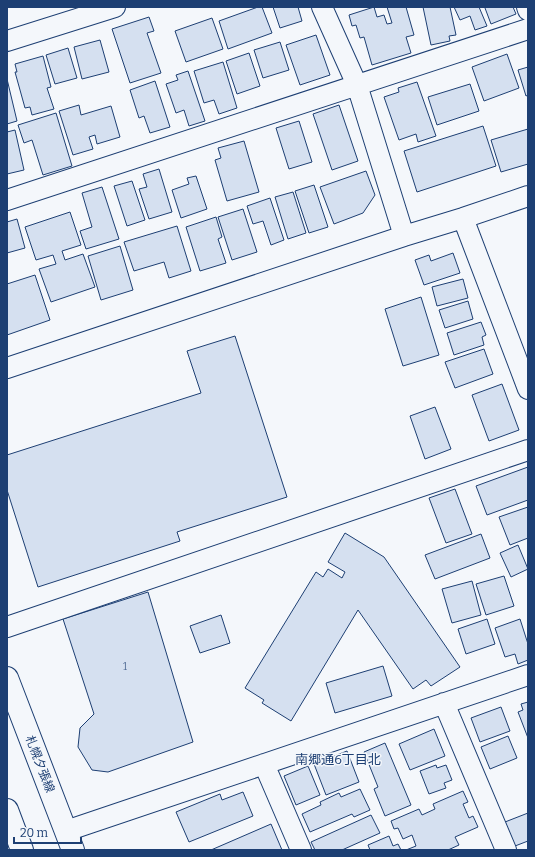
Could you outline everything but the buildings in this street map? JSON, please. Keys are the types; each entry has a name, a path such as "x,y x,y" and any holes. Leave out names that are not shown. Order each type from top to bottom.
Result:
{"main road":[{"name":"札幌夕張線","path":"7,678 70,840"},
{"path":"7,810 22,850"}],"street":[{"path":"7,41 115,7"},
{"path":"322,7 357,85 404,236"},
{"path":"7,200 528,29"},
{"path":"7,368 528,196"},
{"path":"463,218 528,389"},
{"path":"7,627 528,450"},
{"path":"70,840 264,764 528,675"},
{"path":"444,703 506,850"},
{"path":"264,764 301,850"}],"district":[{"name":"南郷通6丁目北","path":"338,759"}]}
